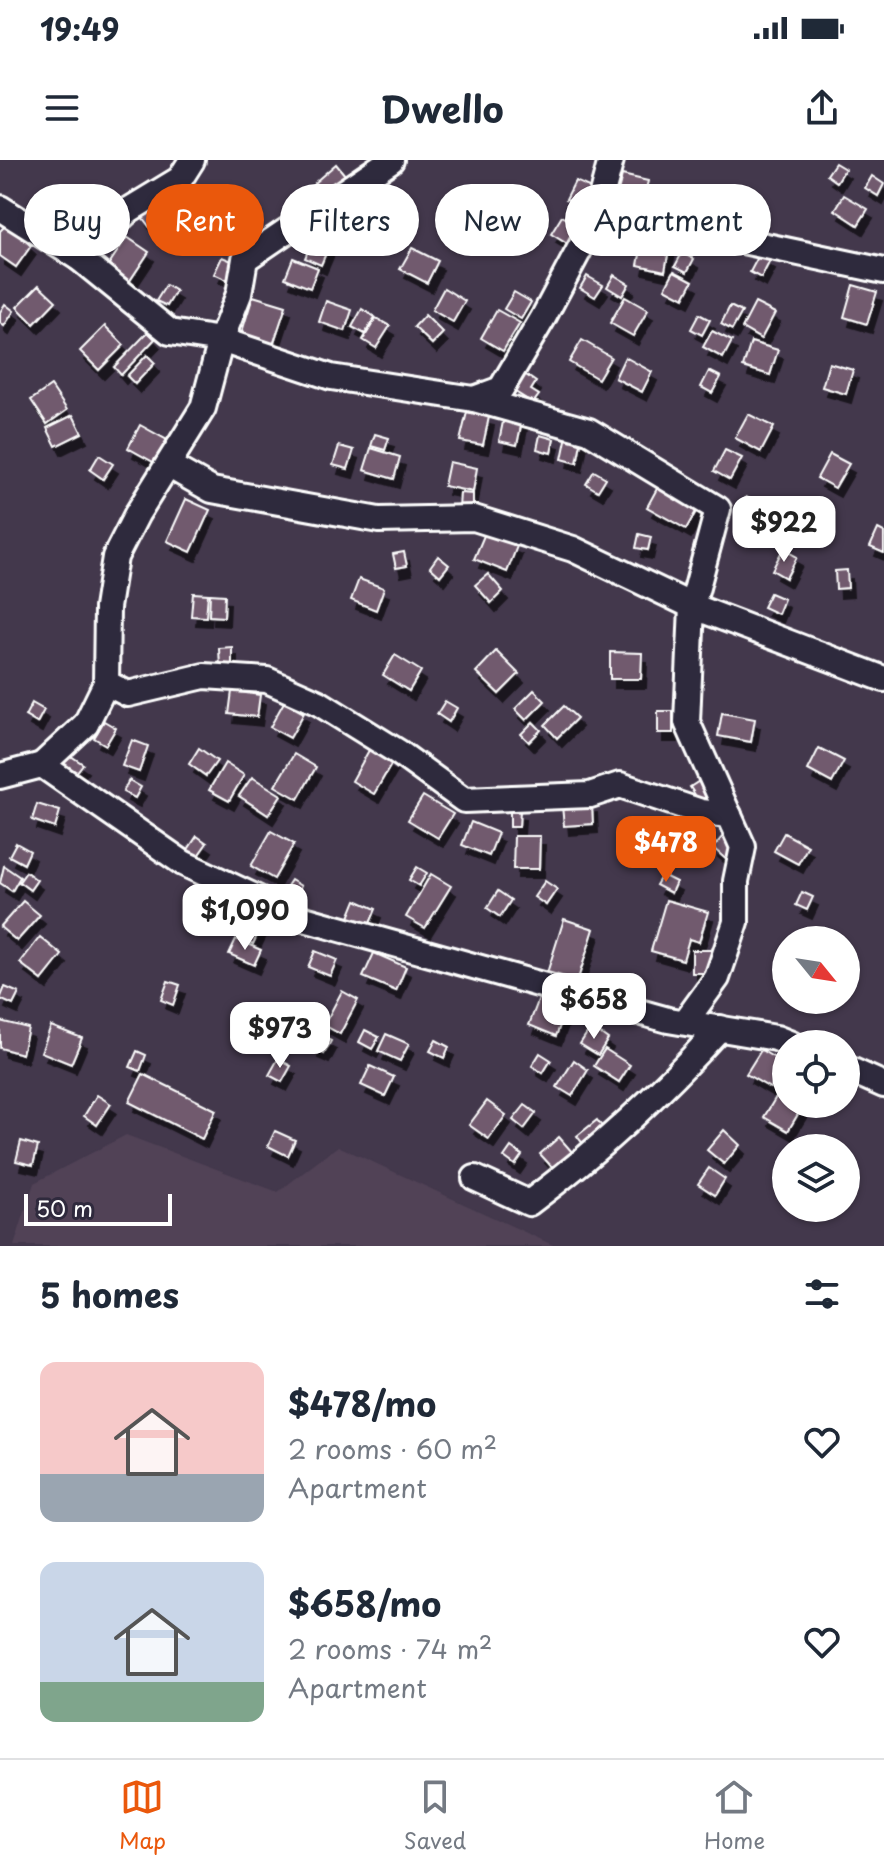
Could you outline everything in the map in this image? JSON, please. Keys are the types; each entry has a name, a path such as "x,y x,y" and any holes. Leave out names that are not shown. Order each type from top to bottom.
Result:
{"street":[{"path":"79,258 129,210 180,179 192,160"},
{"path":"0,776 42,765 86,724 106,683 107,608 115,557 203,408 221,340 239,294 245,259 391,160"},
{"path":"605,184 611,160"},
{"path":"0,208 79,258 170,332 221,340 331,377 474,399 589,431 718,509 692,606 687,722 743,847 736,881 736,922 717,978 685,1022"},
{"path":"771,247 884,271"},
{"path":"474,399 501,389 575,256"},
{"path":"168,465 212,490 379,520 474,518 573,549 692,606 884,679"},
{"path":"106,683 128,694 204,676 267,680 319,703 398,752 464,800 590,795 620,785 701,812 729,815"},
{"path":"42,765 183,863 297,917 685,1022 772,1037"},
{"path":"475,1178 529,1203 597,1153 657,1097 720,1028"},
{"path":"860,1074 884,1085"}],"shaded area":[{"path":"126,1135 278,1192 338,1146 555,1246 14,1246 34,1183"}],"building":[{"path":"835,163 845,169 837,182 827,175"},
{"path":"336,164 345,175 334,184 314,183"},
{"path":"622,175 648,181 647,184 620,184"},
{"path":"872,176 884,184 878,196 865,188"},
{"path":"844,195 868,209 858,225 835,210"},
{"path":"562,216 565,218 565,243 551,234"},
{"path":"7,224 24,240 24,256 16,267 0,256 0,231"},
{"path":"130,239 146,250 146,256 129,282 107,267 114,256 130,256"},
{"path":"419,252 438,261 427,283 400,269 407,256 419,256"},
{"path":"306,256 325,256 321,265"},
{"path":"640,256 668,256 665,271 638,265"},
{"path":"680,256 694,259 687,272 675,266"},
{"path":"758,256 770,261 761,278 750,272"},
{"path":"222,257 237,263 229,281 214,274"},
{"path":"293,258 318,268 310,288 285,278"},
{"path":"674,271 693,281 684,298 665,288"},
{"path":"614,275 629,284 622,296 607,287"},
{"path":"587,276 603,285 595,297 580,288"},
{"path":"39,285 56,301 34,324 17,307"},
{"path":"166,285 176,291 167,306 156,301"},
{"path":"853,285 877,292 867,324 844,317"},
{"path":"444,288 465,301 453,322 432,310"},
{"path":"514,292 531,302 521,319 504,309"},
{"path":"253,296 286,306 273,345 241,335"},
{"path":"625,297 648,310 633,336 610,323"},
{"path":"326,301 352,310 345,331 319,322"},
{"path":"755,303 775,313 761,339 742,328"},
{"path":"5,304 14,311 4,326 0,323 0,312"},
{"path":"730,306 742,312 732,330 721,324"},
{"path":"362,309 375,317 365,334 352,327"},
{"path":"497,310 520,323 503,351 481,338"},
{"path":"699,314 710,320 702,335 691,329"},
{"path":"425,315 443,333 432,344 414,327"},
{"path":"376,318 390,326 376,348 363,340"},
{"path":"105,326 124,345 99,370 80,351"},
{"path":"712,331 732,341 723,358 703,347"},
{"path":"148,332 155,339 121,375 114,367"},
{"path":"582,340 611,357 598,379 569,362"},
{"path":"751,342 778,350 770,375 743,367"},
{"path":"147,355 155,363 135,384 127,376"},
{"path":"625,357 652,372 642,392 615,378"},
{"path":"829,363 853,370 846,394 822,387"},
{"path":"709,371 721,377 712,393 701,387"},
{"path":"523,373 536,382 531,390 539,395 533,403 512,390"},
{"path":"51,386 67,410 47,424 31,400"},
{"path":"467,412 489,417 483,445 460,441"},
{"path":"748,414 774,427 761,452 735,438"},
{"path":"73,415 82,433 56,446 47,428"},
{"path":"504,417 522,421 517,445 499,441"},
{"path":"140,425 167,440 155,463 128,448"},
{"path":"375,434 389,438 385,450 371,446"},
{"path":"540,435 554,439 551,453 537,449"},
{"path":"567,435 582,438 577,463 562,459"},
{"path":"339,446 354,450 348,469 333,465"},
{"path":"371,448 400,457 394,479 364,470"},
{"path":"725,450 742,458 730,480 714,471"},
{"path":"830,454 849,464 835,488 817,478"},
{"path":"99,455 113,464 103,479 90,470"},
{"path":"449,462 477,468 473,492 444,486"},
{"path":"594,471 606,478 598,491 586,484"},
{"path":"659,485 698,508 686,529 647,507"},
{"path":"460,493 473,494 473,508 459,508"},
{"path":"746,497 756,502 748,517 738,511"},
{"path":"186,499 210,510 191,552 167,541"},
{"path":"878,529 884,532 884,553 870,547"},
{"path":"485,533 517,546 507,572 474,559"},
{"path":"639,534 651,537 648,550 636,548"},
{"path":"783,549 797,557 786,578 772,570"},
{"path":"404,552 407,566 396,568 393,554"},
{"path":"438,556 449,565 440,576 430,567"},
{"path":"847,570 848,588 836,589 835,571"},
{"path":"488,574 503,591 491,603 475,585"},
{"path":"359,579 384,588 376,610 351,600"},
{"path":"193,593 208,594 206,617 191,616"},
{"path":"770,593 784,599 778,614 763,607"},
{"path":"210,594 225,595 224,617 209,616"},
{"path":"232,647 232,667 220,668 219,648"},
{"path":"496,651 519,674 499,694 476,672"},
{"path":"610,652 642,653 641,679 610,679"},
{"path":"395,655 421,671 409,691 383,675"},
{"path":"534,690 545,701 526,720 515,709"},
{"path":"232,691 260,695 257,717 229,714"},
{"path":"445,701 457,708 449,722 437,714"},
{"path":"284,702 304,713 290,738 270,727"},
{"path":"32,703 44,710 37,723 25,716"},
{"path":"564,706 577,718 557,738 545,725"},
{"path":"658,711 673,711 673,733 658,733"},
{"path":"722,713 755,719 751,742 718,736"},
{"path":"104,721 116,728 106,745 94,738"},
{"path":"533,722 541,730 529,742 521,734"},
{"path":"132,740 148,746 139,772 122,766"},
{"path":"199,748 217,761 206,776 189,764"},
{"path":"819,748 844,761 832,783 808,770"},
{"path":"369,750 392,763 374,794 352,781"},
{"path":"68,754 83,764 76,773 62,763"},
{"path":"294,754 316,767 298,799 275,786"},
{"path":"225,763 244,775 229,801 209,790"},
{"path":"252,777 281,795 268,815 239,796"},
{"path":"129,780 141,787 135,798 123,792"},
{"path":"701,780 710,795 699,801 690,787"},
{"path":"423,796 453,814 438,838 408,820"},
{"path":"37,804 60,811 55,828 32,820"},
{"path":"592,804 593,824 564,826 562,806"},
{"path":"510,810 520,811 519,827 510,827"},
{"path":"676,819 705,829 697,853 667,843"},
{"path":"471,822 498,833 489,856 462,845"},
{"path":"271,831 294,844 274,879 251,866"},
{"path":"784,833 808,846 798,864 774,851"},
{"path":"197,836 207,843 197,857 187,851"},
{"path":"514,836 540,836 539,869 513,869"},
{"path":"723,836 738,849 728,861 713,848"},
{"path":"16,843 30,851 24,864 9,856"},
{"path":"4,866 20,877 12,891 0,883"},
{"path":"417,867 427,873 419,886 409,880"},
{"path":"26,872 37,880 30,890 19,882"},
{"path":"431,874 451,886 425,928 406,917"},
{"path":"662,875 676,882 671,893 656,885"},
{"path":"291,880 301,886 294,898 283,892"},
{"path":"545,881 557,889 546,905 534,897"},
{"path":"498,891 511,900 500,917 487,908"},
{"path":"802,892 813,897 807,910 796,905"},
{"path":"356,900 376,909 368,928 348,920"},
{"path":"666,900 708,912 699,942 689,939 683,960 651,951"},
{"path":"23,901 40,915 17,941 0,927"},
{"path":"247,910 265,919 253,944 235,935"},
{"path":"564,919 594,929 577,982 547,973"},
{"path":"40,937 62,955 42,980 20,963"},
{"path":"236,939 261,950 254,965 229,954"},
{"path":"692,950 711,950 711,973 692,973"},
{"path":"315,951 337,960 330,976 308,967"},
{"path":"374,953 406,967 396,991 363,977"},
{"path":"168,981 180,985 173,1005 161,1000"},
{"path":"5,987 19,993 13,1005 0,999"},
{"path":"342,991 358,1000 340,1034 324,1025"},
{"path":"540,996 567,1007 556,1036 529,1025"},
{"path":"247,1011 261,1019 250,1040 236,1032"},
{"path":"0,1021 28,1028 22,1054 0,1048"},
{"path":"51,1026 82,1038 71,1064 41,1052"},
{"path":"591,1027 608,1039 598,1055 580,1044"},
{"path":"365,1030 379,1037 372,1049 359,1042"},
{"path":"386,1034 409,1044 400,1061 378,1051"},
{"path":"319,1035 331,1041 324,1054 313,1049"},
{"path":"436,1040 449,1047 444,1058 430,1051"},
{"path":"605,1049 630,1065 619,1082 594,1066"},
{"path":"761,1050 772,1056 770,1088 746,1074"},
{"path":"137,1051 146,1055 140,1071 130,1067"},
{"path":"540,1053 551,1060 543,1073 532,1066"},
{"path":"278,1059 291,1066 282,1082 269,1075"},
{"path":"574,1060 588,1070 572,1096 557,1087"},
{"path":"370,1066 394,1077 385,1096 361,1085"},
{"path":"143,1074 216,1110 202,1139 129,1102"},
{"path":"97,1095 111,1104 97,1125 84,1116"},
{"path":"487,1101 506,1115 489,1139 469,1125"},
{"path":"772,1104 772,1118 796,1118 788,1131 764,1117"},
{"path":"525,1105 536,1113 524,1129 513,1120"},
{"path":"597,1120 607,1133 587,1149 577,1136"},
{"path":"724,1130 740,1145 724,1164 707,1150"},
{"path":"275,1131 295,1140 288,1156 268,1146"},
{"path":"559,1137 579,1160 567,1171 558,1162 552,1167 540,1154"},
{"path":"21,1141 38,1146 33,1165 16,1161"},
{"path":"511,1147 522,1155 515,1165 504,1157"},
{"path":"709,1168 725,1179 715,1195 698,1184"}]}
